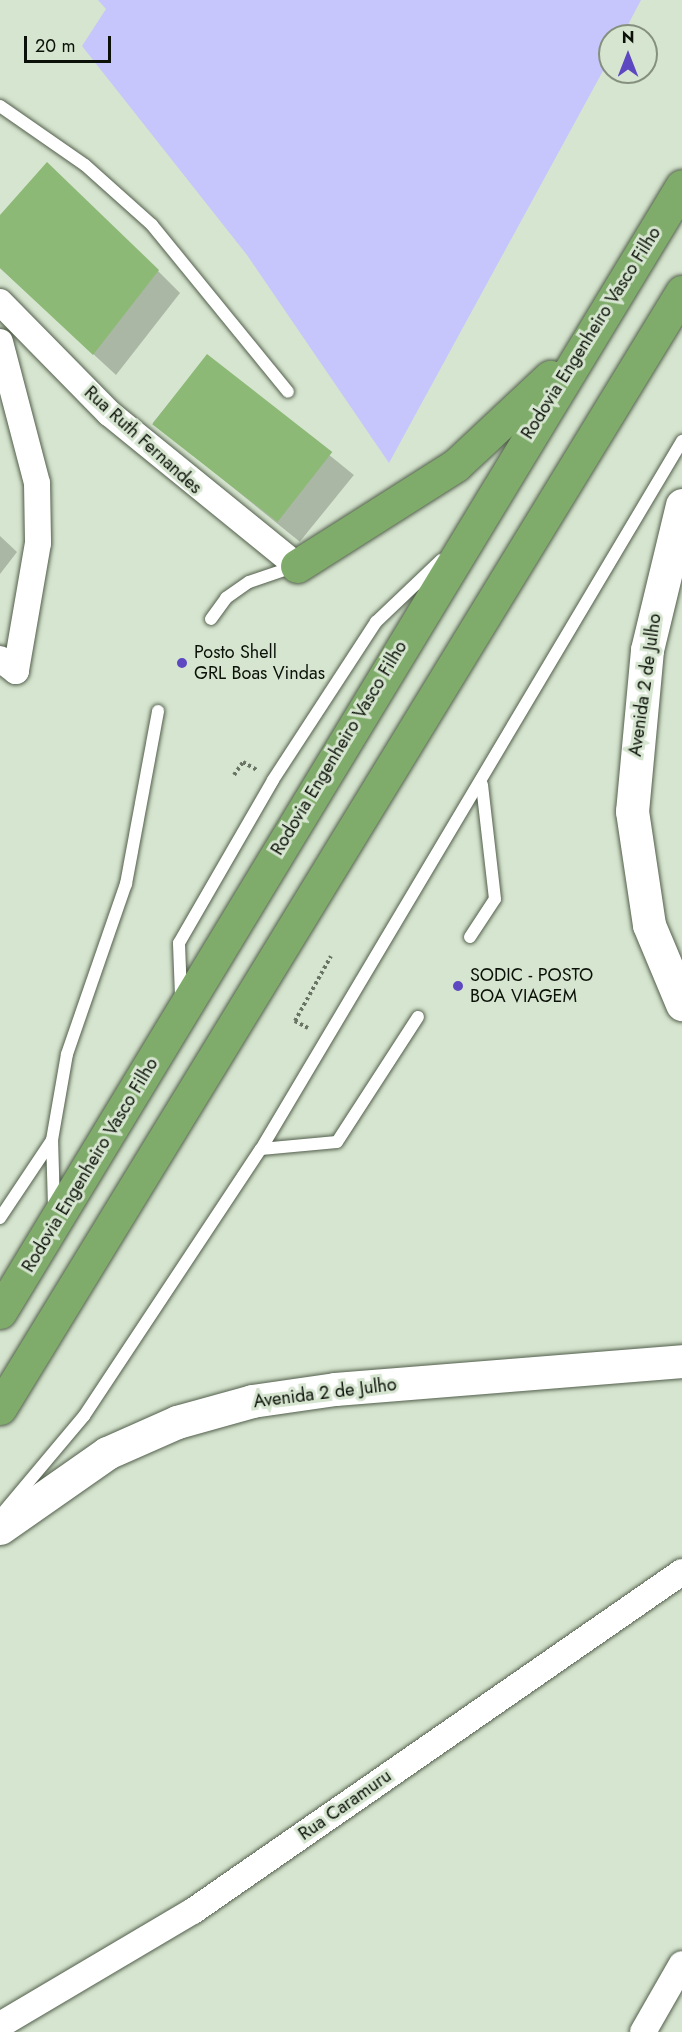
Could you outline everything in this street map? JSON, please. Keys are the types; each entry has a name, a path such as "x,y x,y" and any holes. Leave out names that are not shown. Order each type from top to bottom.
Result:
{"highway":[{"name":"Rodovia Engenheiro Vasco Filho","path":"0,1312 182,1013 466,536 682,186"},
{"path":"0,1408 682,292"},
{"path":"297,566 456,465 551,376 613,298"}],"main road":[{"name":"Avenida 2 de Julho","path":"682,505 647,650 632,811 648,925 682,1004"},
{"name":"Avenida 2 de Julho","path":"0,1528 107,1453 177,1422 252,1401 335,1389 682,1361"}],"street":[{"name":"Rua Ruth Fernandes","path":"0,302 109,413 199,491 297,566"},
{"path":"0,342 37,483 38,543 16,671 0,659"},
{"name":"Rua Caramuru","path":"0,2025 193,1911 682,1572"},
{"path":"643,2032 682,1964"}],"lane":[{"path":"0,106 85,165 152,225 288,392"},
{"path":"0,1515 84,1416 261,1149 482,785 682,441"},
{"path":"211,620 249,582 297,566"},
{"path":"55,1222 52,1140 67,1054 126,884 158,711"},
{"path":"470,937 495,899 482,785"},
{"path":"261,1149 337,1142 418,1017"},
{"path":"0,1218 52,1140"}],"path":[{"path":"328,1038 295,1021 331,956"}],"shaded area":[{"path":"98,0 641,0 628,24 598,24 598,80 389,463 247,255 82,46 106,9"}],"building":[{"path":"47,162 159,270 93,355 0,268 0,215"},
{"path":"207,354 332,452 277,522 152,424"}],"place":[{"name":"Posto Shell GRL Boas Vindas","path":"182,663"},
{"name":"SODIC - POSTO BOA VIAGEM","path":"458,986"}]}
